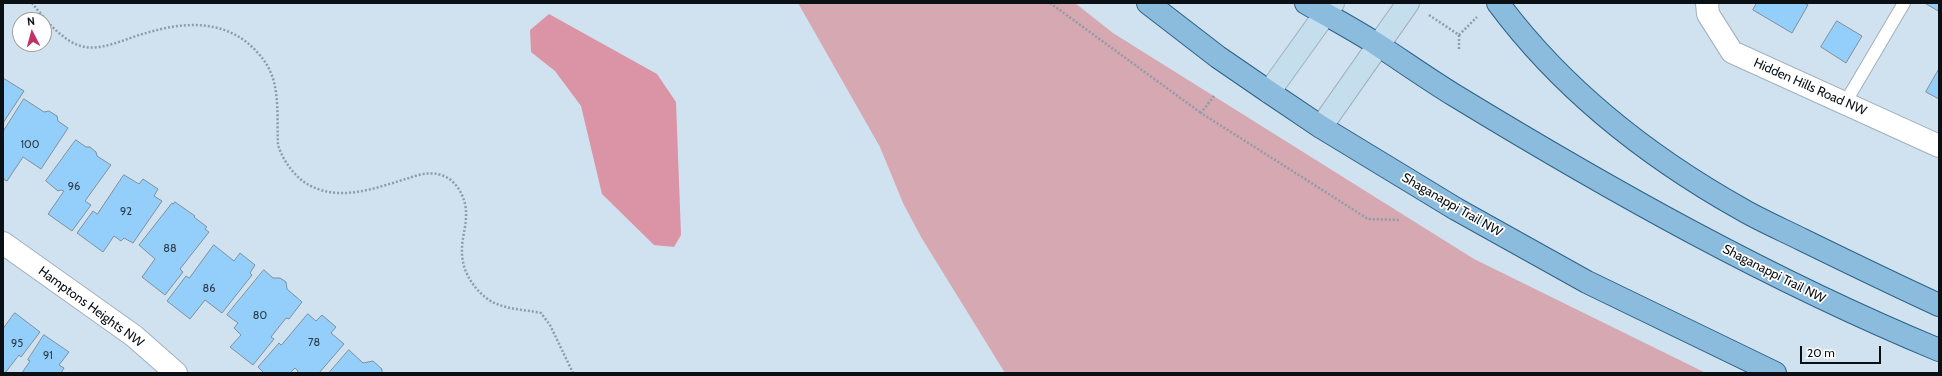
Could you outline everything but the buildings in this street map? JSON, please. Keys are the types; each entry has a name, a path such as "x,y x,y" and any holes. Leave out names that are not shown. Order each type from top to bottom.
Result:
{"main road":[{"name":"Shaganappi Trail NW","path":"1148,3 1218,57 1321,127 1456,209 1587,282 1775,373"},
{"name":"Shaganappi Trail NW","path":"1306,3 1329,8 1378,45 1455,96 1636,202 1711,242 1866,320 1939,350"},
{"path":"1498,3 1540,54 1572,87 1623,130 1669,164 1743,210 1939,305"}],"street":[{"path":"1321,127 1408,3"},
{"name":"Hidden Hills Road NW","path":"1707,3 1708,14 1732,52 1939,146"},
{"path":"1269,92 1329,8"},
{"name":"Hamptons Heights NW","path":"3,243 134,336 176,373"}],"lane":[{"path":"1845,103 1904,3"}],"path":[{"path":"32,3 64,36 77,45 85,47 114,44 166,28 195,24 213,26 227,31 244,40 268,65 274,80 278,145 281,153 294,173 310,186 320,190 349,194 422,174 436,173 452,181 458,186 466,208 462,258 470,281 488,299 497,304 513,310 541,313 550,325 573,373"},
{"path":"1050,3 1201,113 1368,219 1400,220"},
{"path":"1428,14 1459,35"},
{"path":"1459,49 1459,35 1480,15"},
{"path":"1201,113 1214,96"}],"shaded area":[{"path":"798,3 1075,3 1113,33 1474,259 1706,373 1005,373 921,237 903,203 880,147"},
{"path":"549,14 657,74 676,102 681,235 674,247 654,245 602,194 581,106 555,71 531,52 530,30"}]}
